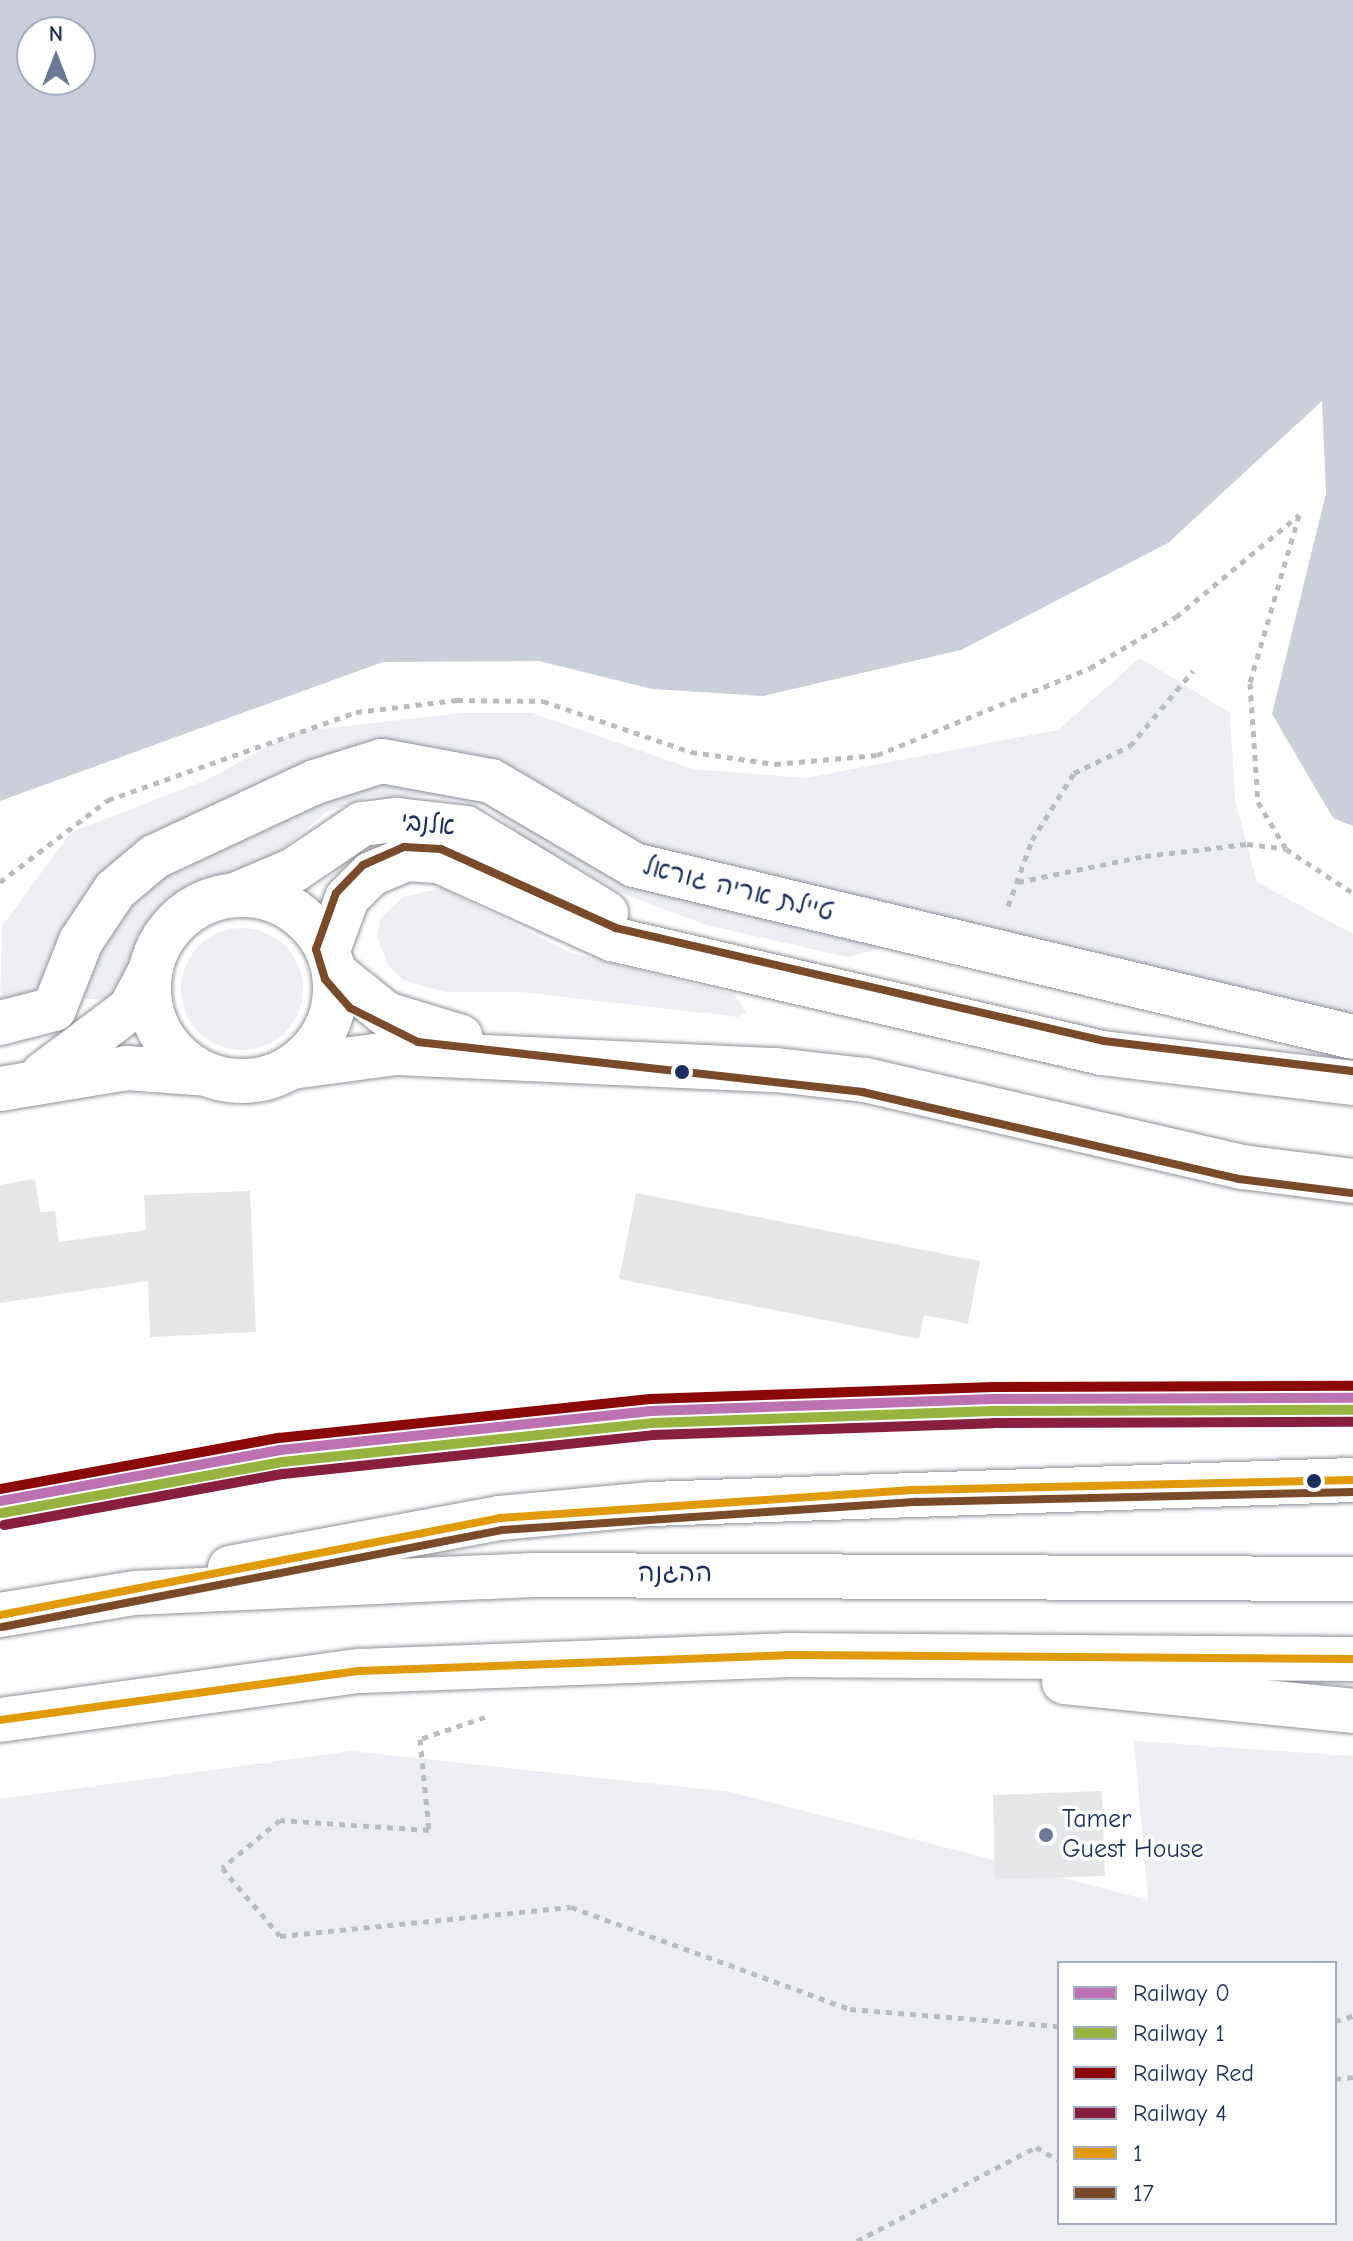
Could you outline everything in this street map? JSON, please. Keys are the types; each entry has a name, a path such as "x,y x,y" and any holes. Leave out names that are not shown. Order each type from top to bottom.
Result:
{"main road":[{"name":"טיילת אריה גוראל","path":"0,1023 54,1009 81,941 115,890 154,857 315,782 382,761 491,781 634,865 1353,1037"},
{"name":"אלנבי","path":"235,895 294,870 362,824 466,828 588,904 702,958"},
{"name":"אלנבי","path":"331,961 347,898 371,874 407,859 473,873 612,939 1102,1053 1337,1082"},
{"path":"10,1087 86,1049 130,1009 149,973 159,943 179,919 235,895 290,907 358,999 420,1030 702,1065 865,1080 1242,1167 1353,1181"},
{"path":"292,1067 330,1022 331,961"},
{"path":"149,973 160,1033 206,1074"},
{"path":"10,1087 127,1068 265,1078 292,1067 396,1053 702,1065"},
{"path":"135,1593 250,1563 530,1515 916,1490 1353,1480"},
{"name":"ההגנה","path":"0,1615 135,1593 533,1575 1353,1579"},
{"path":"787,1655 1353,1711"},
{"path":"0,1720 360,1671 787,1655 1353,1659"}],"path":[{"path":"0,882 108,800 356,712 457,700 543,701 691,752 775,764 877,755 1090,668 1176,617 1299,515 1250,683 1258,802 1286,849 1353,893"},
{"path":"993,953 1017,882 1050,805 1074,773 1130,746 1193,671"},
{"path":"1017,882 1145,856 1247,844 1286,849"},
{"path":"491,1714 420,1739 429,1830 280,1820 222,1868 280,1936 571,1907 850,2009 1057,2026"},
{"path":"857,2241 1036,2147 1057,2160"}],"shaded area":[{"path":"0,0 1353,0 1353,826 1333,818 1272,714 1326,493 1322,401 1168,543 961,650 763,696 652,689 539,661 383,662 0,801"},
{"path":"1140,658 1230,713 1235,800 1257,882 1353,934 1353,1028 957,929 847,957 706,925 627,895 524,838 483,803 431,796 371,796 325,813 270,860 162,903 110,999 0,999 2,926 71,832 207,780 293,732 462,713 532,713 693,769 806,778 1058,730"},
{"path":"442,888 571,953 734,994 746,1012 738,1017 521,992 445,992 404,981 388,965 377,937 380,919 403,897"},
{"path":"242,928 265,933 285,946 298,966 303,989 298,1012 285,1032 265,1045 242,1050 219,1045 199,1032 186,1012 181,989 186,966 199,946 219,933"},
{"path":"1134,1741 1353,1756 1353,2241 0,2241 0,1799 351,1751 731,1792 1148,1900"}],"building":[{"path":"35,1179 40,1212 55,1211 59,1242 146,1230 144,1195 250,1191 256,1332 150,1337 148,1281 0,1303 0,1185"},
{"path":"636,1193 980,1261 968,1324 924,1315 919,1339 619,1279"},
{"path":"1102,1791 1105,1876 995,1879 993,1795"}],"rail line":[{"name":"Red","path":"0,1489 279,1438 650,1399 993,1387 1353,1386"},
{"name":"0","path":"0,1501 280,1450 651,1411 993,1399 1353,1398"},
{"name":"1","path":"2,1513 282,1462 652,1423 993,1411 1353,1410"},
{"name":"4","path":"4,1525 283,1474 653,1435 993,1423 1353,1422"}],"transit line":[{"name":"17","path":"1351,1193 1239,1179 863,1092 418,1042 350,1008 325,979 316,949 336,893 363,865 404,847 441,849 616,928 1104,1041 1353,1071"},
{"name":"1","path":"0,1615 500,1518 916,1490 1353,1480"},
{"name":"17","path":"2,1627 502,1530 917,1502 1353,1492"},
{"name":"1","path":"0,1720 360,1671 787,1655 1353,1659"}],"place":[{"name":"Tamer Guest House","path":"1046,1835"}]}
